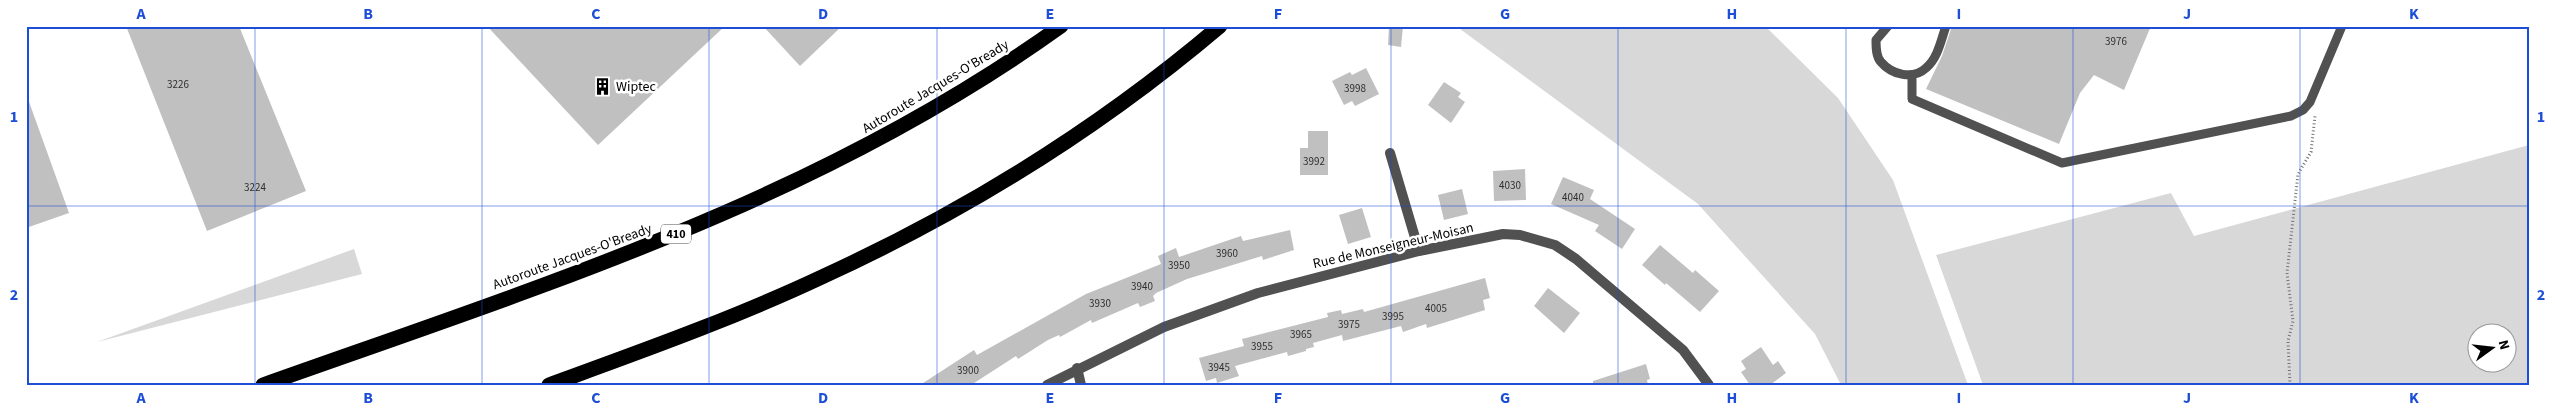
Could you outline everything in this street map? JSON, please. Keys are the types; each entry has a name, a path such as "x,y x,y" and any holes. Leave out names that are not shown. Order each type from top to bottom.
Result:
{"highway":[{"name":"Autoroute Jacques-O'Bready","path":"263,385 621,256 758,200 846,157 918,118 994,72 1061,26"},
{"path":"549,385 744,311 824,276 911,233 996,186 1078,134 1156,77 1220,26"}],"street":[{"path":"1390,153 1419,251"},
{"name":"Rue de Monseigneur-Moisan","path":"1047,385 1077,368 1164,328 1222,305 1291,284 1419,251 1503,234 1520,235 1555,245 1576,259 1683,350 1709,385"},
{"path":"1077,368 1081,385"}],"lane":[{"path":"1888,26 1876,40 1877,52 1881,62 1900,75 1912,76 1926,69 1935,56 1946,26"},
{"path":"1912,76 1912,99 2062,163 2291,116 2303,110 2310,102 2342,26"}],"path":[{"path":"2290,385 2288,341 2293,321 2287,273 2298,174 2311,152 2316,118 2310,102"}],"shaded area":[{"path":"1456,26 1765,26 1838,98 1893,180 1968,385 1841,385 1815,334 1698,204"},
{"path":"2529,145 2529,385 1983,385 1936,255 2171,193 2194,236"},
{"path":"354,249 362,274 97,342"}],"building":[{"path":"126,26 239,26 306,191 207,231"},
{"name":"Wiptec","path":"487,26 725,26 598,145"},
{"path":"763,26 842,26 800,66"},
{"path":"1389,26 1403,26 1401,47 1388,45"},
{"path":"1952,26 2151,26 2124,90 2094,75 2080,93 2059,144 1926,89 1942,56"},
{"path":"1366,68 1379,94 1355,106 1352,101 1344,105 1332,81 1350,72 1352,75"},
{"path":"1444,82 1461,93 1458,97 1465,102 1451,123 1428,105"},
{"path":"26,99 28,99 69,213 26,228"},
{"path":"1308,131 1328,131 1328,175 1300,175 1300,148 1308,148"},
{"path":"1525,169 1526,200 1494,201 1493,171"},
{"path":"1563,177 1594,190 1590,199 1635,229 1622,249 1595,231 1599,225 1551,204"},
{"path":"1462,189 1468,214 1444,220 1438,195"},
{"path":"1362,208 1371,237 1348,244 1339,215"},
{"path":"1290,230 1294,250 1263,260 1262,256 1187,279 1156,293 1153,296 1155,301 1140,307 1138,303 1092,323 1091,320 1060,337 1059,335 1048,340 1018,359 1016,356 971,385 920,385 974,350 977,355 1086,294 1161,264 1158,256 1176,248 1179,257 1241,236 1243,241"},
{"path":"1660,245 1693,273 1695,270 1719,291 1700,312 1642,265"},
{"path":"1485,278 1490,298 1483,300 1485,310 1427,328 1426,324 1403,332 1401,326 1343,341 1342,335 1313,343 1314,347 1306,349 1306,351 1288,356 1287,352 1235,366 1239,376 1217,383 1216,378 1206,381 1199,358 1244,346 1242,339 1328,317 1327,313 1341,310 1342,314 1363,309 1364,312"},
{"path":"1548,288 1580,313 1564,333 1534,306"},
{"path":"1761,347 1773,365 1778,361 1786,373 1770,385 1750,385 1741,372 1746,369 1741,361"},
{"path":"1646,364 1650,379 1647,380 1648,385 1593,385 1593,381"}],"place":[{"name":"Wiptec","path":"602,86"}]}
